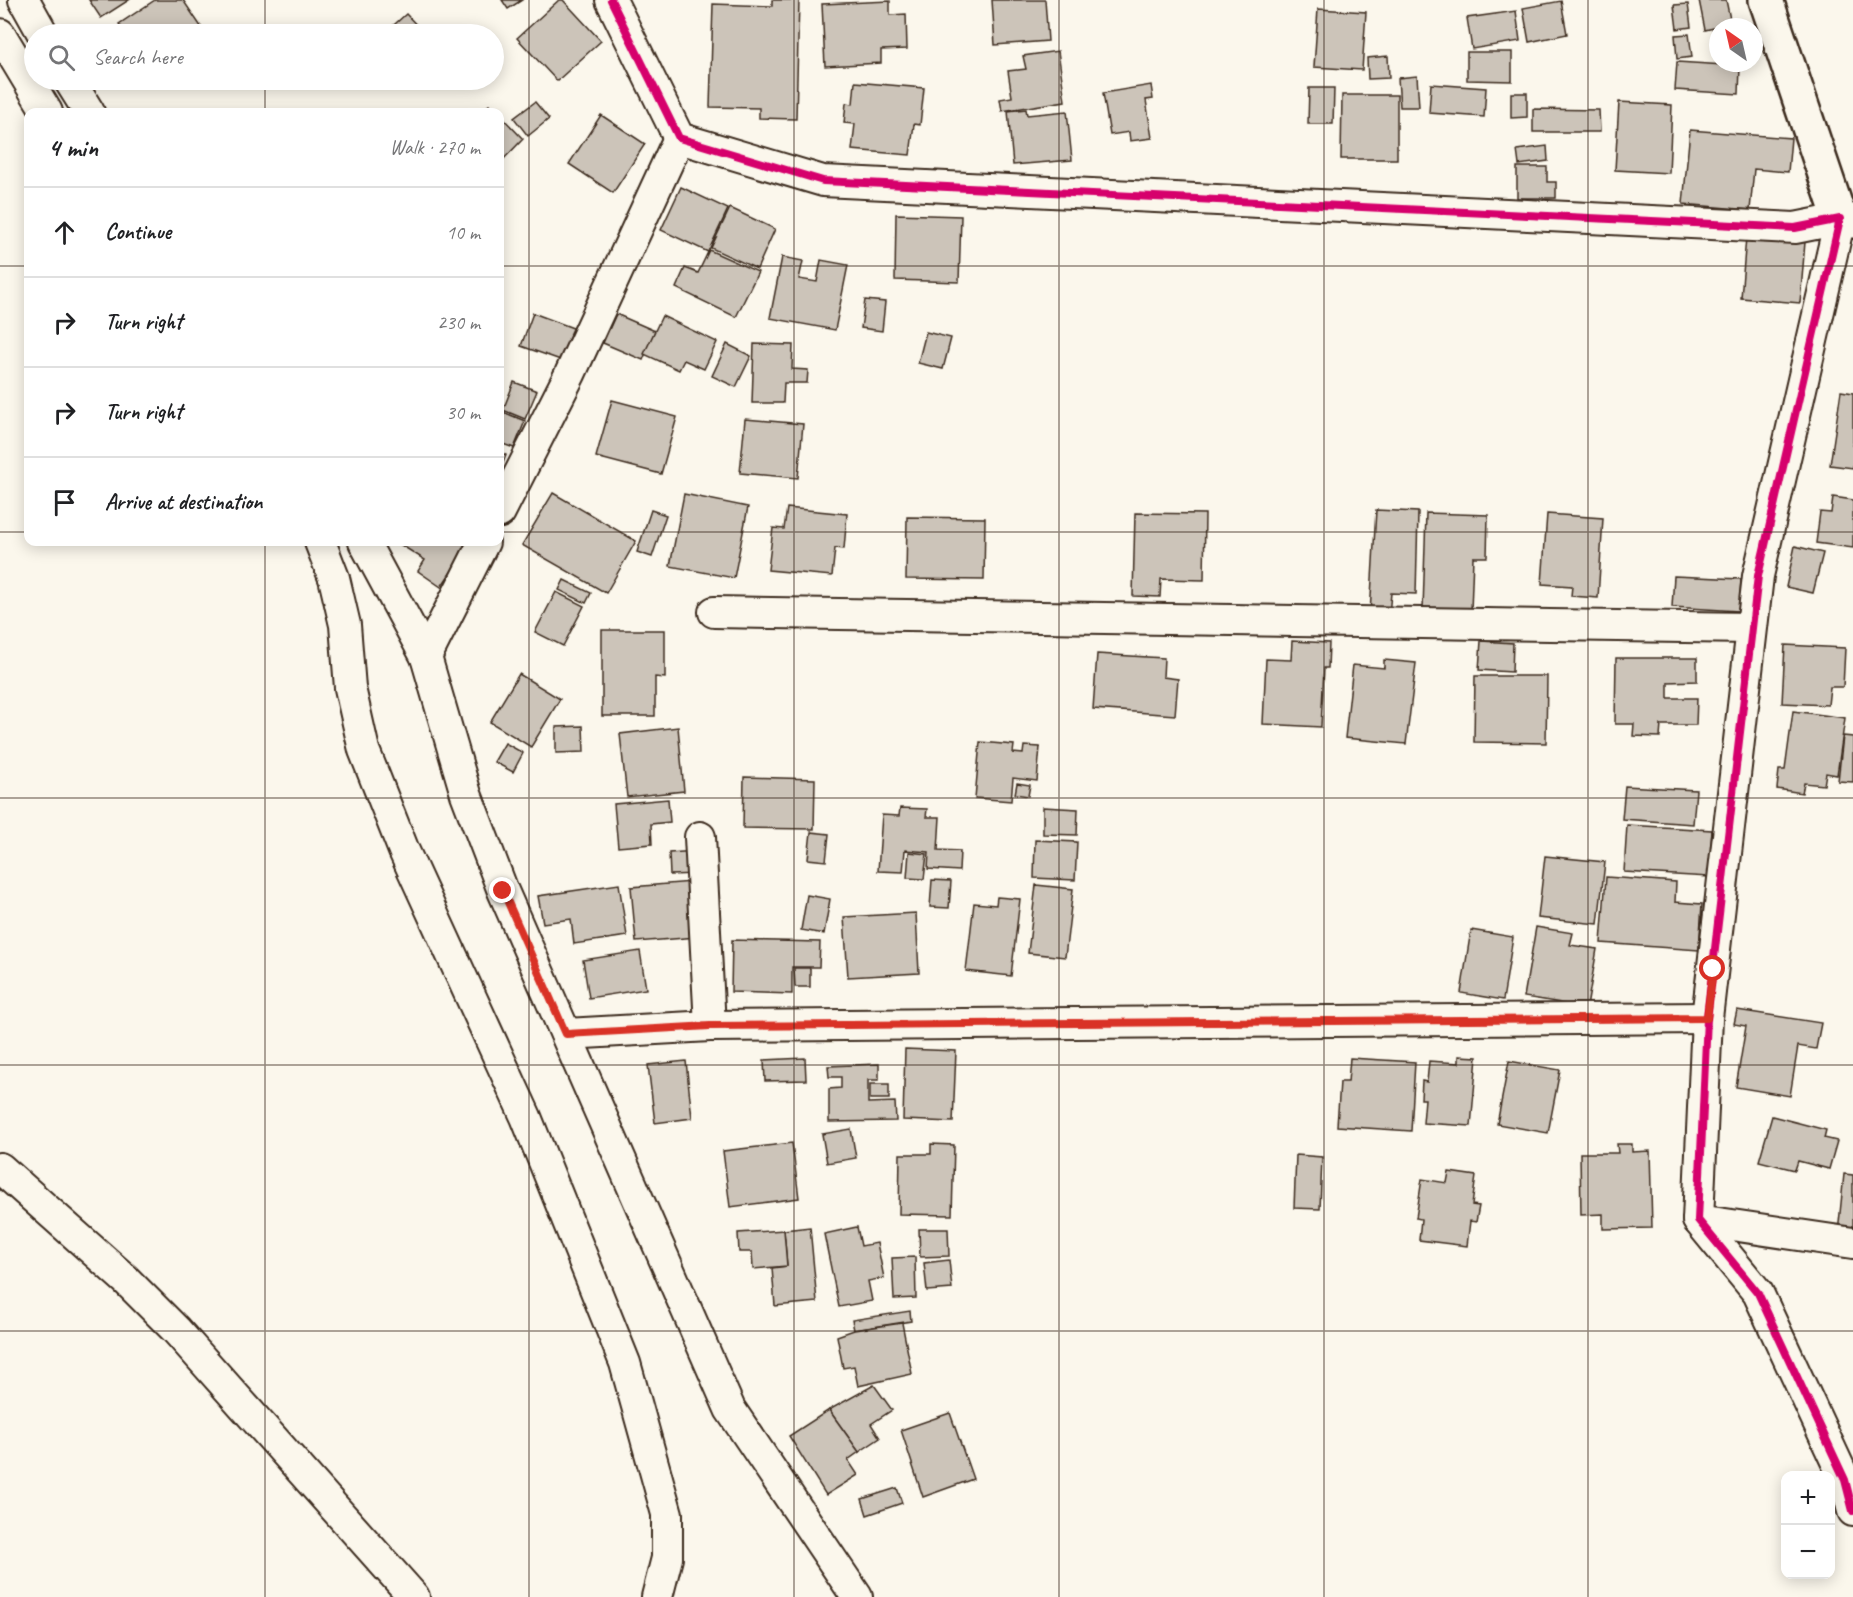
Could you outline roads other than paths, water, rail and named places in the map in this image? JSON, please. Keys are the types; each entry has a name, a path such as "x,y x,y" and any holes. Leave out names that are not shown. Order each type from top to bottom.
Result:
{"street":[{"path":"24,0 38,24"},
{"path":"611,0 679,138 823,181 1795,228 1847,220"},
{"path":"1766,0 1847,220 1758,576 1707,1018 1698,1220 1758,1293 1845,1480 1853,1511"},
{"path":"0,33 24,73"},
{"path":"34,90 45,108"},
{"path":"75,90 86,108"},
{"path":"504,504 570,374 679,138"},
{"path":"322,546 334,578 345,625 350,688 364,750 404,851 526,1117 625,1363 668,1514 667,1558 657,1597"},
{"path":"366,546 426,657 466,794 503,891 730,1409 857,1597"},
{"path":"426,657 482,546"},
{"path":"714,612 1751,628"},
{"path":"700,837 710,1026"},
{"path":"566,1034 710,1026 1707,1018"},
{"path":"0,1168 125,1278 176,1330 414,1597"},
{"path":"1698,1220 1853,1243"}]}
